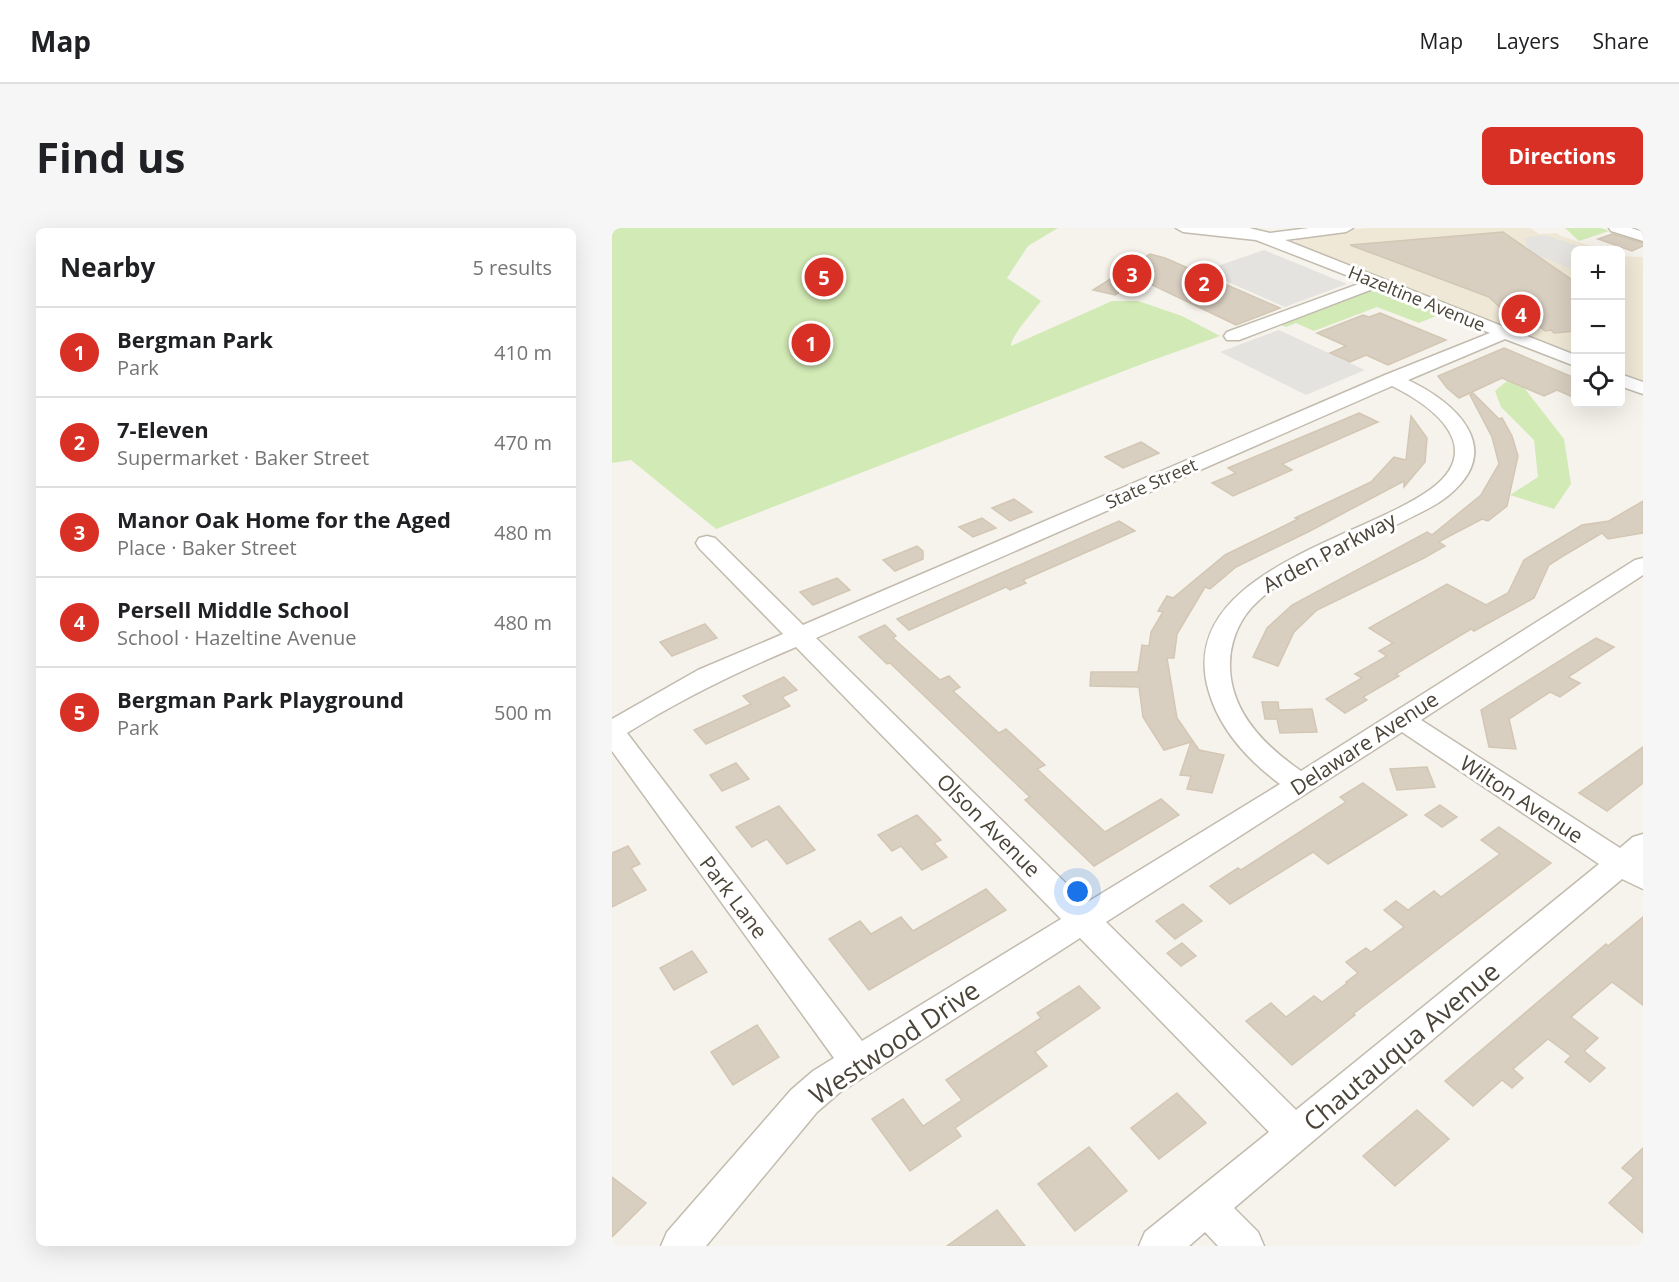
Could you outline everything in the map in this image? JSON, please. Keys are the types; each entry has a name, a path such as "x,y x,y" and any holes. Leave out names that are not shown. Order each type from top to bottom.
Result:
{"street":[{"path":"1183,228 1284,237 1336,228"},
{"path":"1234,228 1264,236"},
{"path":"1238,228 1279,232 1336,228"},
{"path":"1616,228 1643,237"},
{"path":"1292,247 1292,240 1304,234"},
{"name":"Hazeltine Avenue","path":"1264,236 1571,359"},
{"path":"1233,336 1378,282"},
{"name":"State Street","path":"612,732 653,705 707,676 1391,379 1505,333"},
{"name":"Arden Parkway","path":"1301,784 1261,753 1244,734 1221,694 1216,672 1217,653 1222,636 1232,617 1253,593 1285,573 1431,498 1456,476 1462,466 1465,452 1463,437 1458,425 1434,401 1391,379"},
{"path":"1625,381 1643,388"},
{"name":"Olson Avenue","path":"707,543 1295,1133"},
{"name":"Delaware Avenue","path":"1084,919 1401,719 1636,578"},
{"name":"Wilton Avenue","path":"1401,719 1636,862"},
{"name":"Park Lane","path":"612,732 857,1062"},
{"name":"Chautauqua Avenue","path":"1159,1246 1295,1133 1636,862"},
{"name":"Westwood Drive","path":"681,1246 804,1101 826,1082 1084,919"},
{"path":"1207,1206 1244,1246"}],"shaded area":[{"path":"1369,228 1530,228 1539,234 1557,233 1591,246 1571,246 1571,355 1303,248 1295,242 1296,238 1307,233"},
{"path":"1542,235 1579,246 1571,246 1571,269 1542,257 1528,256 1524,238"},
{"path":"1264,250 1347,284 1285,307 1203,271"},
{"path":"1625,256 1643,257 1643,384 1625,377"},
{"path":"1279,330 1365,370 1306,395 1220,352"}],"green space":[{"path":"612,228 1058,228 1028,246 1007,278 1041,301 1018,330 1011,346 1112,301 1138,301 1182,316 1220,336 716,529 631,460 612,463"},
{"path":"1565,228 1601,228 1609,231 1579,241"},
{"path":"1373,287 1441,314 1419,323 1377,307 1314,331 1296,323 1286,327 1277,323"},
{"path":"1514,375 1564,439 1571,484 1554,509 1510,495 1538,477 1534,440 1501,407 1495,391"}],"building":[{"path":"1503,232 1571,279 1571,331 1554,333 1551,330 1545,331 1535,323 1510,317 1489,297 1350,245"},
{"path":"1612,234 1643,243 1643,246 1632,251 1625,249 1625,246 1598,239"},
{"path":"1150,254 1165,258 1280,308 1236,325 1140,279 1115,295 1093,290"},
{"path":"1380,313 1446,340 1388,365 1366,355 1350,362 1330,353 1346,346 1317,333 1363,315 1369,317"},
{"path":"1504,348 1571,376 1571,396 1557,390 1544,396 1502,378 1459,398 1438,376"},
{"path":"1473,393 1499,419 1502,418 1512,436 1518,456 1507,506 1488,521 1482,519 1442,540 1439,542 1445,546 1424,558 1317,610 1294,632 1278,666 1253,657 1267,628 1292,605 1427,532 1432,535 1481,495 1499,464 1492,437 1470,395"},
{"path":"1359,413 1378,422 1282,464 1292,470 1233,496 1212,483 1236,473 1228,468"},
{"path":"1411,416 1427,438 1425,462 1404,487 1404,481 1236,567 1210,589 1205,587 1177,634 1174,658 1167,658 1177,718 1199,750 1224,755 1212,793 1187,789 1191,776 1180,775 1191,742 1164,750 1143,717 1139,687 1090,686 1091,672 1138,672 1142,645 1149,646 1151,632 1163,612 1158,611 1167,596 1173,598 1225,555 1371,482 1394,457 1406,460"},
{"path":"1141,442 1159,453 1123,468 1105,457"},
{"path":"1014,499 1032,512 1010,521 992,508"},
{"path":"1643,501 1643,533 1608,539 1602,533 1563,556 1549,565 1534,598 1474,631 1471,629 1396,674 1399,676 1363,697 1367,700 1345,713 1326,699 1362,678 1355,674 1387,656 1379,651 1393,643 1369,628 1447,584 1486,605 1508,593 1524,560 1582,525 1609,521"},
{"path":"982,518 996,528 973,537 959,527"},
{"path":"1119,521 1135,531 1023,580 1026,583 1010,590 1006,587 909,630 897,619"},
{"path":"917,546 923,551 923,559 895,571 883,560"},
{"path":"837,578 850,590 813,605 800,592"},
{"path":"705,624 717,638 672,656 660,642"},
{"path":"885,625 896,636 893,638 940,680 949,676 960,687 953,691 999,733 1006,729 1045,765 1037,769 1105,832 1161,799 1179,815 1094,866 1025,800 1030,797 890,663 887,664 859,637"},
{"path":"1596,638 1614,647 1568,677 1580,683 1560,697 1550,692 1509,719 1516,749 1489,747 1481,710"},
{"path":"784,677 797,690 782,697 790,706 706,744 694,730 751,704 743,696"},
{"path":"1262,702 1278,702 1279,710 1312,709 1317,732 1280,733 1277,719 1265,719"},
{"path":"1643,747 1643,783 1607,811 1579,793"},
{"path":"736,763 749,779 722,791 710,775"},
{"path":"1427,767 1435,787 1397,790 1390,769"},
{"path":"1363,783 1407,815 1328,864 1313,852 1230,904 1210,886 1238,868 1241,870 1346,802 1340,797"},
{"path":"1440,805 1457,817 1442,827 1425,815"},
{"path":"779,806 815,850 787,864 767,839 752,847 736,827"},
{"path":"917,815 941,840 934,843 947,857 922,870 901,846 892,851 878,835"},
{"path":"1499,827 1551,863 1353,1014 1355,1015 1292,1065 1246,1021 1271,1003 1286,1017 1314,996 1322,1002 1347,983 1358,973 1346,962 1366,948 1371,952 1404,927 1384,910 1396,901 1408,910 1434,891 1441,897 1500,854 1481,840"},
{"path":"628,846 640,864 631,868 646,890 612,907 612,853"},
{"path":"986,889 1006,910 869,990 829,939 860,921 871,934 901,917 913,931"},
{"path":"1183,904 1202,921 1175,939 1156,921"},
{"path":"1643,917 1643,1005 1612,982 1571,1017 1598,1038 1584,1051 1605,1068 1590,1082 1565,1062 1571,1056 1548,1039 1513,1069 1523,1078 1512,1088 1502,1080 1473,1106 1445,1081 1606,944 1608,946"},
{"path":"1182,943 1196,956 1181,966 1167,953"},
{"path":"692,951 707,972 674,990 660,968"},
{"path":"1079,986 1100,1008 1035,1052 1047,1066 955,1128 961,1136 910,1171 872,1119 903,1099 923,1126 962,1100 946,1080 1041,1018 1037,1013"},
{"path":"757,1025 779,1057 733,1085 711,1052"},
{"path":"1177,1093 1206,1123 1159,1159 1131,1128"},
{"path":"1417,1110 1449,1139 1395,1186 1363,1156"},
{"path":"1089,1147 1127,1191 1075,1231 1038,1184"},
{"path":"1643,1148 1643,1233 1609,1203 1634,1178 1622,1168"},
{"path":"612,1177 646,1203 612,1237"},
{"path":"997,1210 1025,1246 947,1246"}],"place":[{"name":"Manor Oak Home for the Aged","path":"1132,274"},
{"name":"Bergman Park Playground","path":"824,277"},
{"name":"7-Eleven","path":"1204,283"},
{"name":"Persell Middle School","path":"1521,314"},
{"name":"Bergman Park","path":"811,343"}]}
